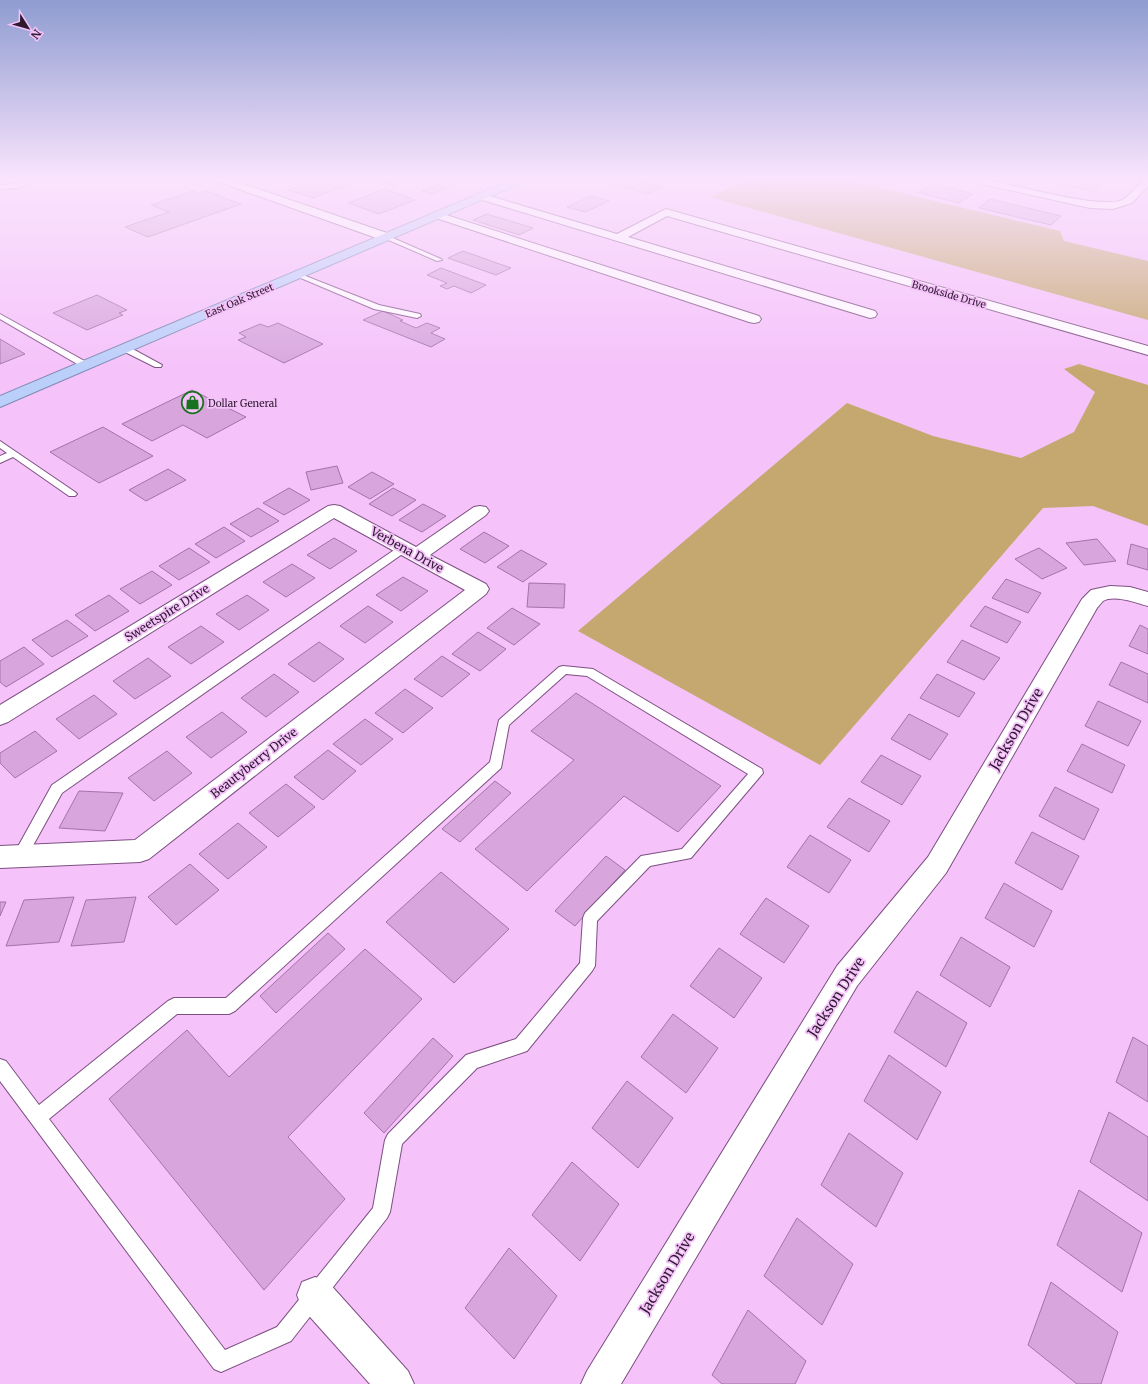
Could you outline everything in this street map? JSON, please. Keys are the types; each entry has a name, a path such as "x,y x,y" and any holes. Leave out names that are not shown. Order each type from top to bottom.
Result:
{"highway":[{"name":"East Oak Street","path":"2,400 87,366 371,244"}],"street":[{"path":"524,244 754,319"},
{"path":"537,248 546,244"},
{"path":"636,244 870,314"},
{"name":"Brookside Drive","path":"776,244 1148,351"},
{"name":"Verbena Drive","path":"334,510 480,589"},
{"name":"Sweetspire Drive","path":"0,716 334,510"},
{"path":"410,552 480,511"},
{"name":"Beautyberry Drive","path":"10,857 140,851 480,589"},
{"name":"Jackson Drive","path":"600,1384 847,976 937,865 1089,604 1097,595 1117,592 1139,595 1148,599"},
{"path":"315,1295 395,1384"}],"lane":[{"path":"401,244 439,260"},
{"path":"298,275 377,307 417,316"},
{"path":"0,316 87,366"},
{"path":"126,349 158,365"},
{"path":"0,444 72,494"},
{"path":"0,460 13,453"},
{"path":"10,857 57,789 410,552"},
{"path":"0,1067 221,1362 284,1334 381,1212 394,1140 472,1061 521,1045 587,966 590,918 646,860 686,854 758,773 589,672 563,670 503,722 496,764 230,1006 174,1006 38,1117"}],"shaded area":[{"path":"876,244 1075,244 1148,261 1148,320"},
{"path":"1079,364 1148,385 1148,526 1093,506 1043,508 820,765 578,631 847,403 933,436 1021,458 1074,432 1095,392 1064,369"}],"building":[{"path":"463,251 511,268 496,275 448,258"},
{"path":"441,268 486,285 471,293 454,286 447,289 440,286 447,283 427,275"},
{"path":"97,295 127,310 119,313 123,315 87,330 53,313"},
{"path":"383,311 416,328 427,323 440,328 431,333 445,339 431,347 363,320"},
{"path":"278,323 323,344 284,363 238,340 246,337 239,333 260,324 268,327"},
{"path":"0,339 25,354 0,364"},
{"name":"Dollar General","path":"192,390 246,417 207,438 183,425 152,441 122,424"},
{"path":"103,427 153,456 99,483 50,452"},
{"path":"337,466 343,483 311,490 306,472"},
{"path":"168,469 186,480 146,501 129,490"},
{"path":"372,472 394,484 370,499 348,487"},
{"path":"289,488 310,500 284,515 263,503"},
{"path":"393,488 416,500 392,516 369,504"},
{"path":"423,504 446,516 422,532 399,520"},
{"path":"258,508 279,521 251,537 230,524"},
{"path":"224,527 245,541 216,558 195,544"},
{"path":"484,532 509,546 485,563 460,549"},
{"path":"334,538 357,551 330,569 307,555"},
{"path":"1097,539 1116,561 1084,565 1066,543"},
{"path":"1131,544 1148,549 1148,570 1127,564"},
{"path":"189,548 210,562 179,580 159,566"},
{"path":"1039,548 1067,568 1042,579 1015,559"},
{"path":"521,550 547,564 523,582 497,567"},
{"path":"292,564 315,578 286,597 263,582"},
{"path":"152,571 172,585 140,604 120,589"},
{"path":"403,577 428,591 401,611 376,595"},
{"path":"1006,579 1041,593 1028,613 992,598"},
{"path":"529,583 565,584 564,608 527,607"},
{"path":"109,595 129,611 95,631 75,615"},
{"path":"247,595 269,610 239,630 216,614"},
{"path":"368,606 393,622 365,643 340,626"},
{"path":"985,606 1021,622 1007,643 970,626"},
{"path":"512,608 540,624 514,645 487,628"},
{"path":"67,620 88,636 52,657 32,640"},
{"path":"1140,625 1148,629 1148,654 1129,646"},
{"path":"201,626 224,642 191,664 168,647"},
{"path":"478,632 506,649 480,671 452,654"},
{"path":"962,640 1000,658 984,680 947,662"},
{"path":"319,642 344,659 314,682 288,664"},
{"path":"24,647 44,664 6,687 0,682 0,661"},
{"path":"442,656 470,674 442,697 414,679"},
{"path":"148,658 171,676 135,699 113,681"},
{"path":"1121,662 1148,674 1148,703 1109,685"},
{"path":"274,674 299,692 266,717 241,698"},
{"path":"937,674 975,693 959,717 920,698"},
{"path":"405,689 433,708 403,733 375,713"},
{"path":"576,693 721,786 678,832 624,796 527,891 475,849 574,760 531,731"},
{"path":"94,695 117,714 79,739 56,719"},
{"path":"1098,701 1141,721 1128,746 1085,726"},
{"path":"222,712 247,732 211,758 186,737"},
{"path":"909,714 948,734 930,760 891,739"},
{"path":"365,719 393,739 361,765 333,744"},
{"path":"35,731 57,751 15,778 0,763 0,753"},
{"path":"1082,744 1125,765 1112,793 1067,771"},
{"path":"328,750 356,771 323,800 294,777"},
{"path":"167,751 192,773 154,801 128,778"},
{"path":"881,755 921,776 902,805 861,782"},
{"path":"495,781 511,793 460,842 442,829"},
{"path":"286,784 315,807 278,837 249,813"},
{"path":"1055,787 1099,809 1084,840 1039,816"},
{"path":"79,791 123,793 105,831 59,828"},
{"path":"849,798 890,821 869,852 827,827"},
{"path":"238,823 267,847 228,879 199,854"},
{"path":"1032,832 1079,856 1062,890 1015,863"},
{"path":"810,835 851,860 829,893 787,867"},
{"path":"606,856 625,870 575,926 555,911"},
{"path":"190,864 219,890 176,925 148,897"},
{"path":"441,872 509,929 454,983 386,922"},
{"path":"1004,883 1052,911 1034,947 985,918"},
{"path":"74,897 59,942 6,946 24,900"},
{"path":"136,897 124,942 71,946 86,900"},
{"path":"766,898 809,926 784,963 740,934"},
{"path":"0,902 6,902 0,916"},
{"path":"328,933 345,949 276,1013 260,996"},
{"path":"961,937 1010,967 990,1007 940,975"},
{"path":"719,948 762,978 734,1018 690,986"},
{"path":"365,949 422,999 288,1137 345,1199 264,1290 109,1099 187,1030 229,1077"},
{"path":"917,991 967,1023 946,1067 894,1032"},
{"path":"673,1014 718,1048 686,1093 641,1057"},
{"path":"1133,1037 1148,1046 1148,1102 1116,1082"},
{"path":"433,1038 453,1056 384,1133 364,1113"},
{"path":"889,1055 941,1092 917,1140 864,1101"},
{"path":"627,1081 673,1118 638,1168 592,1128"},
{"path":"1109,1112 1148,1137 1148,1201 1090,1162"},
{"path":"849,1133 903,1173 876,1227 821,1185"},
{"path":"572,1162 619,1204 580,1261 532,1215"},
{"path":"1079,1190 1142,1233 1122,1292 1057,1245"},
{"path":"797,1218 853,1264 822,1325 764,1276"},
{"path":"509,1248 557,1296 514,1359 465,1308"},
{"path":"1051,1282 1118,1332 1101,1384 1077,1384 1028,1345"},
{"path":"748,1310 806,1361 795,1384 722,1384 712,1375"}],"place":[{"name":"Dollar General","path":"192,403"}]}
